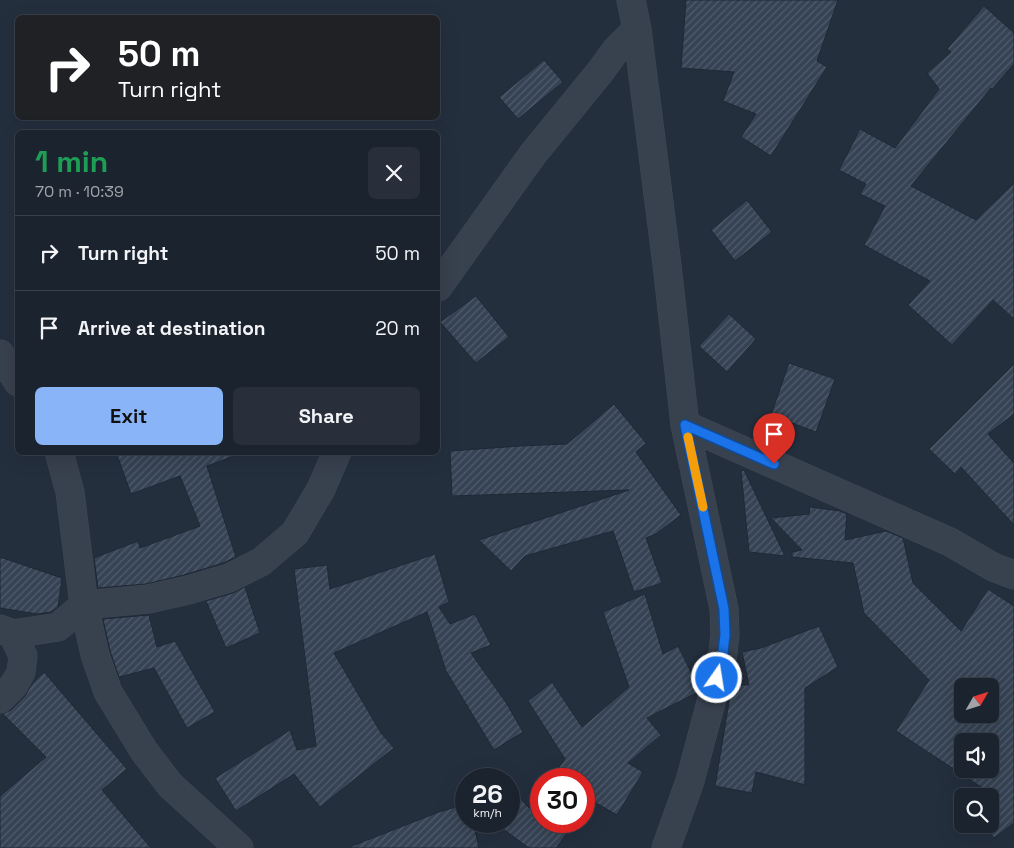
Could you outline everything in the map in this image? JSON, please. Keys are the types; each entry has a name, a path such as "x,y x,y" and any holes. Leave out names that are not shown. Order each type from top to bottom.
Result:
{"street":[{"path":"631,0 637,29 667,265 685,425 724,609 725,635 722,661 690,782 666,848"},
{"path":"440,284 533,154 616,50 637,29"},
{"path":"0,354 15,377"},
{"path":"685,425 950,542 993,567 1014,575"},
{"path":"60,455 70,492 84,605 95,655 108,692 144,752 170,785 239,848"},
{"path":"0,699 14,686 21,672 23,656 6,632 58,627 84,605 148,600 228,578 261,562 294,533 321,489 336,455"}],"building":[{"path":"686,0 838,0 817,61 827,67 771,156 741,137 756,114 723,101 734,72 681,68"},
{"path":"984,6 1014,33 1014,64 991,88 911,186 976,220 1014,183 1014,319 993,300 952,345 908,305 930,281 864,245 885,206 860,194 866,184 839,170 860,129 895,148 939,89 927,73 951,52 947,49"},
{"path":"544,60 563,82 518,119 499,97"},
{"path":"747,200 772,232 735,261 711,230"},
{"path":"476,296 509,337 476,363 440,322"},
{"path":"729,314 756,339 727,372 699,346"},
{"path":"789,363 835,379 816,432 771,415"},
{"path":"1014,364 1014,414 988,434 1014,463 1014,525 961,467 955,474 929,449"},
{"path":"614,404 646,443 636,452 681,515 656,534 646,538 662,583 634,592 613,531 525,556 511,571 479,540 629,490 452,496 450,451 567,444"},
{"path":"117,455 234,455 207,466 236,557 184,575 146,584 98,588 94,558 138,541 140,548 200,526 180,476 131,494"},
{"path":"744,470 785,556 749,552 741,471"},
{"path":"810,507 840,511 847,514 845,540 886,531 903,538 913,583 961,631 988,589 1014,606 1014,823 994,838 990,833 999,833 999,788 980,788 981,787 967,778 999,778 999,733 954,733 954,769 896,731 929,680 864,613 853,563 792,557 792,552 802,550 771,518 809,514"},
{"path":"435,554 449,602 439,607 450,624 475,614 491,645 471,653 507,704 523,732 494,750 446,671 427,612 334,653 381,733 394,748 320,807 294,774 236,811 215,778 290,730 297,750 316,746 294,569 327,565 330,589"},
{"path":"0,557 62,578 58,607 51,612 37,614 0,608"},
{"path":"245,587 260,633 226,648 206,601 233,593"},
{"path":"645,594 663,654 678,646 699,688 698,692 647,718 661,735 628,763 643,772 617,815 595,802 595,768 558,768 565,759 528,701 552,682 582,727 629,687 603,612"},
{"path":"149,615 157,647 175,641 215,712 187,728 154,668 119,677 110,651 103,619"},
{"path":"819,626 838,667 805,688 805,785 756,772 752,793 715,786 732,684 749,685 742,652 761,648"},
{"path":"44,672 127,769 102,790 151,848 0,848 0,796 46,757 3,714 11,710 25,696 32,684"},
{"path":"520,798 529,808 530,807 530,833 567,833 556,848 529,848 508,833 520,833"},
{"path":"455,807 455,833 476,833 479,848 352,848 352,846"}],"slow traffic":[{"path":"688,437 703,507"}],"route":[{"path":"717,678 722,661 725,635 724,609 685,425 774,464"}]}
